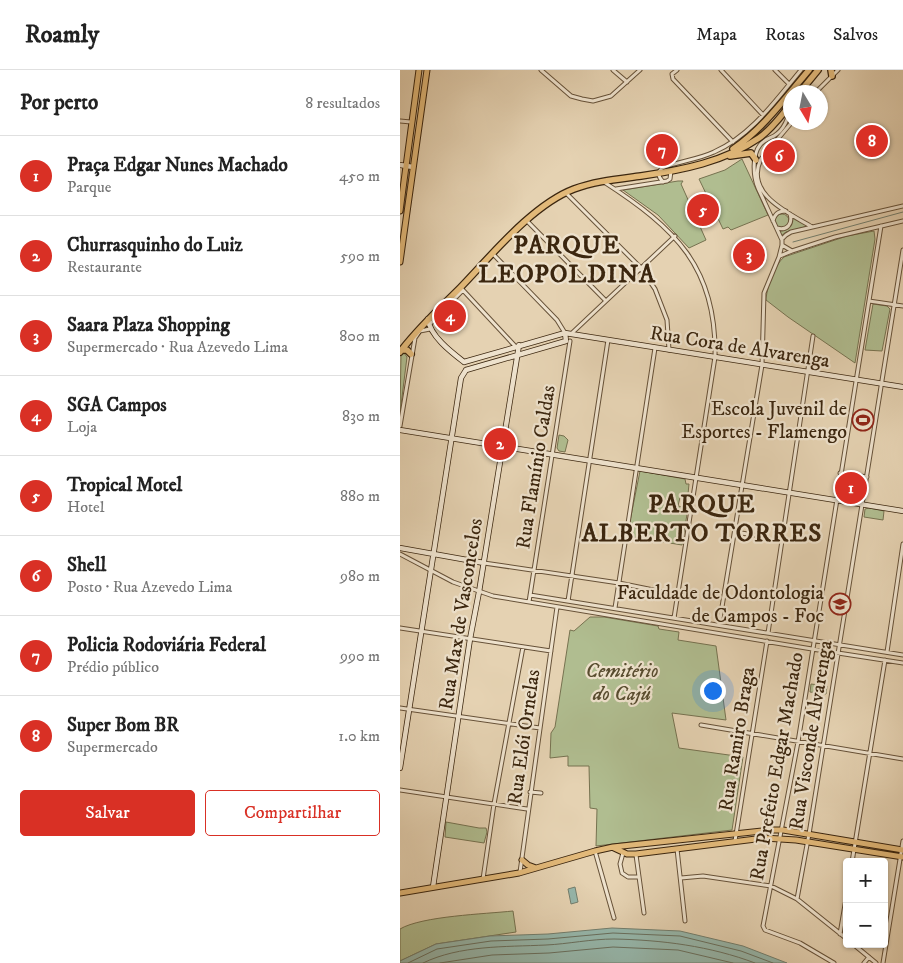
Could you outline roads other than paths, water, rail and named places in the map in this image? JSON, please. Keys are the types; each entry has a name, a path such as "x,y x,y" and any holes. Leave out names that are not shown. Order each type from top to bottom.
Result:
{"highway":[{"path":"806,85 818,70"},
{"path":"797,85 806,71"},
{"path":"716,159 747,138 767,118 806,71"},
{"path":"401,351 429,324 492,253 548,204 566,193 583,186 697,166 726,156 760,138 783,113"},
{"path":"716,159 750,153 756,160"},
{"path":"401,351 407,350 411,354"}],"main road":[{"path":"400,211 403,165 419,70"},
{"path":"400,262 427,70"},
{"path":"403,165 413,167"},
{"path":"429,324 453,353 464,362 466,370"},
{"path":"400,768 460,378 466,370 568,341 565,333"},
{"name":"Rua Cora de Alvarenga","path":"464,362 517,345 572,333 903,387"},
{"name":"Rua Max de Vasconcelos","path":"433,887 517,345"},
{"path":"400,430 903,511"},
{"path":"400,548 484,563"},
{"path":"400,892 520,873 613,847 659,843 736,832 783,830 902,850"},
{"path":"613,847 625,854 636,854 735,841 780,838 902,857"},
{"path":"648,852 659,847 659,843"},
{"path":"625,854 638,845"},
{"path":"522,860 536,869"}],"street":[{"path":"541,70 571,96 593,100 611,96 640,70"},
{"path":"613,70 627,82"},
{"path":"677,70 672,76 733,142"},
{"path":"721,70 763,115"},
{"path":"776,70 789,84"},
{"path":"822,85 832,73 838,70"},
{"path":"663,182 658,173 664,167 702,157 733,142 763,115 789,84 806,71"},
{"path":"400,121 411,122"},
{"path":"719,625 762,365 764,294 782,245 782,240 755,181 757,150 764,141 780,132 783,127"},
{"path":"785,130 758,165 759,183 768,198 812,227"},
{"path":"757,150 760,154 768,151"},
{"path":"615,189 663,182 670,179 672,171"},
{"path":"604,182 658,220 675,236 694,263 707,290 714,322 715,357 674,618"},
{"path":"566,193 640,267 656,289 667,320 669,350"},
{"path":"782,240 791,232 903,206"},
{"path":"773,221 778,213 789,212"},
{"path":"776,228 785,229 789,226 791,220 789,212"},
{"path":"527,221 605,300"},
{"path":"779,257 792,251 881,226 903,222"},
{"name":"Rua Prefeito Edgar Machado","path":"834,963 800,943 765,930 764,926 798,742 881,226"},
{"path":"572,333 675,236"},
{"path":"782,245 792,251"},
{"name":"Rua Visconde Alvarenga","path":"797,899 808,842 903,250"},
{"path":"492,253 557,320 565,333"},
{"path":"462,288 517,345"},
{"path":"869,300 903,306"},
{"path":"400,426 416,334 429,324"},
{"path":"568,341 579,335"},
{"path":"768,633 813,336"},
{"path":"568,601 608,340"},
{"name":"Rua Flamínio Caldas","path":"529,602 568,341"},
{"path":"615,608 655,348"},
{"path":"840,473 867,477"},
{"path":"735,532 754,536"},
{"path":"887,652 903,544"},
{"path":"400,554 454,582 479,592 557,607 903,662"},
{"path":"484,563 619,583 678,595"},
{"path":"530,595 903,655"},
{"name":"Rua Elói Ornelas","path":"520,873 527,808 557,607"},
{"path":"400,628 551,651"},
{"name":"Rua Ramiro Braga","path":"735,841 767,641"},
{"path":"483,880 494,804 523,647"},
{"path":"853,858 885,660"},
{"path":"400,708 540,728"},
{"path":"701,725 903,759"},
{"path":"400,790 527,808"},
{"path":"530,792 542,793"},
{"path":"883,963 902,857 903,841"},
{"path":"677,848 686,921"},
{"path":"594,851 614,918"},
{"path":"625,854 620,864 622,873 628,877 639,877"},
{"path":"636,854 644,913"},
{"path":"681,878 703,876 771,886 797,899 843,936"},
{"path":"840,934 845,903"},
{"path":"858,948 876,963"},
{"path":"864,963 869,957"}],"water":[{"path":"575,887 578,902 571,904 568,889"},
{"path":"612,928 680,931 743,946 787,963 400,963 400,961 436,944 490,936 548,934"}],"waterway":[{"path":"793,242 903,212"}],"place":[{"name":"Super Bom BR","path":"872,141"},
{"name":"Policia Rodoviária Federal","path":"662,150"},
{"name":"Shell","path":"779,156"},
{"name":"Tropical Motel","path":"703,210"},
{"name":"Saara Plaza Shopping","path":"749,255"},
{"name":"SGA Campos","path":"450,316"},
{"name":"Escola Juvenil de Esportes - Flamengo","path":"863,420"},
{"name":"Churrasquinho do Luiz","path":"500,444"},
{"name":"Praça Edgar Nunes Machado","path":"851,488"},
{"name":"Faculdade de Odontologia de Campos - Foc","path":"840,604"}],"district":[{"name":"PARQUE LEOPOLDINA","path":"567,258"},
{"name":"PARQUE ALBERTO TORRES","path":"702,518"}],"park label":[{"name":"Cemitério do Cajú","path":"622,682"}]}
